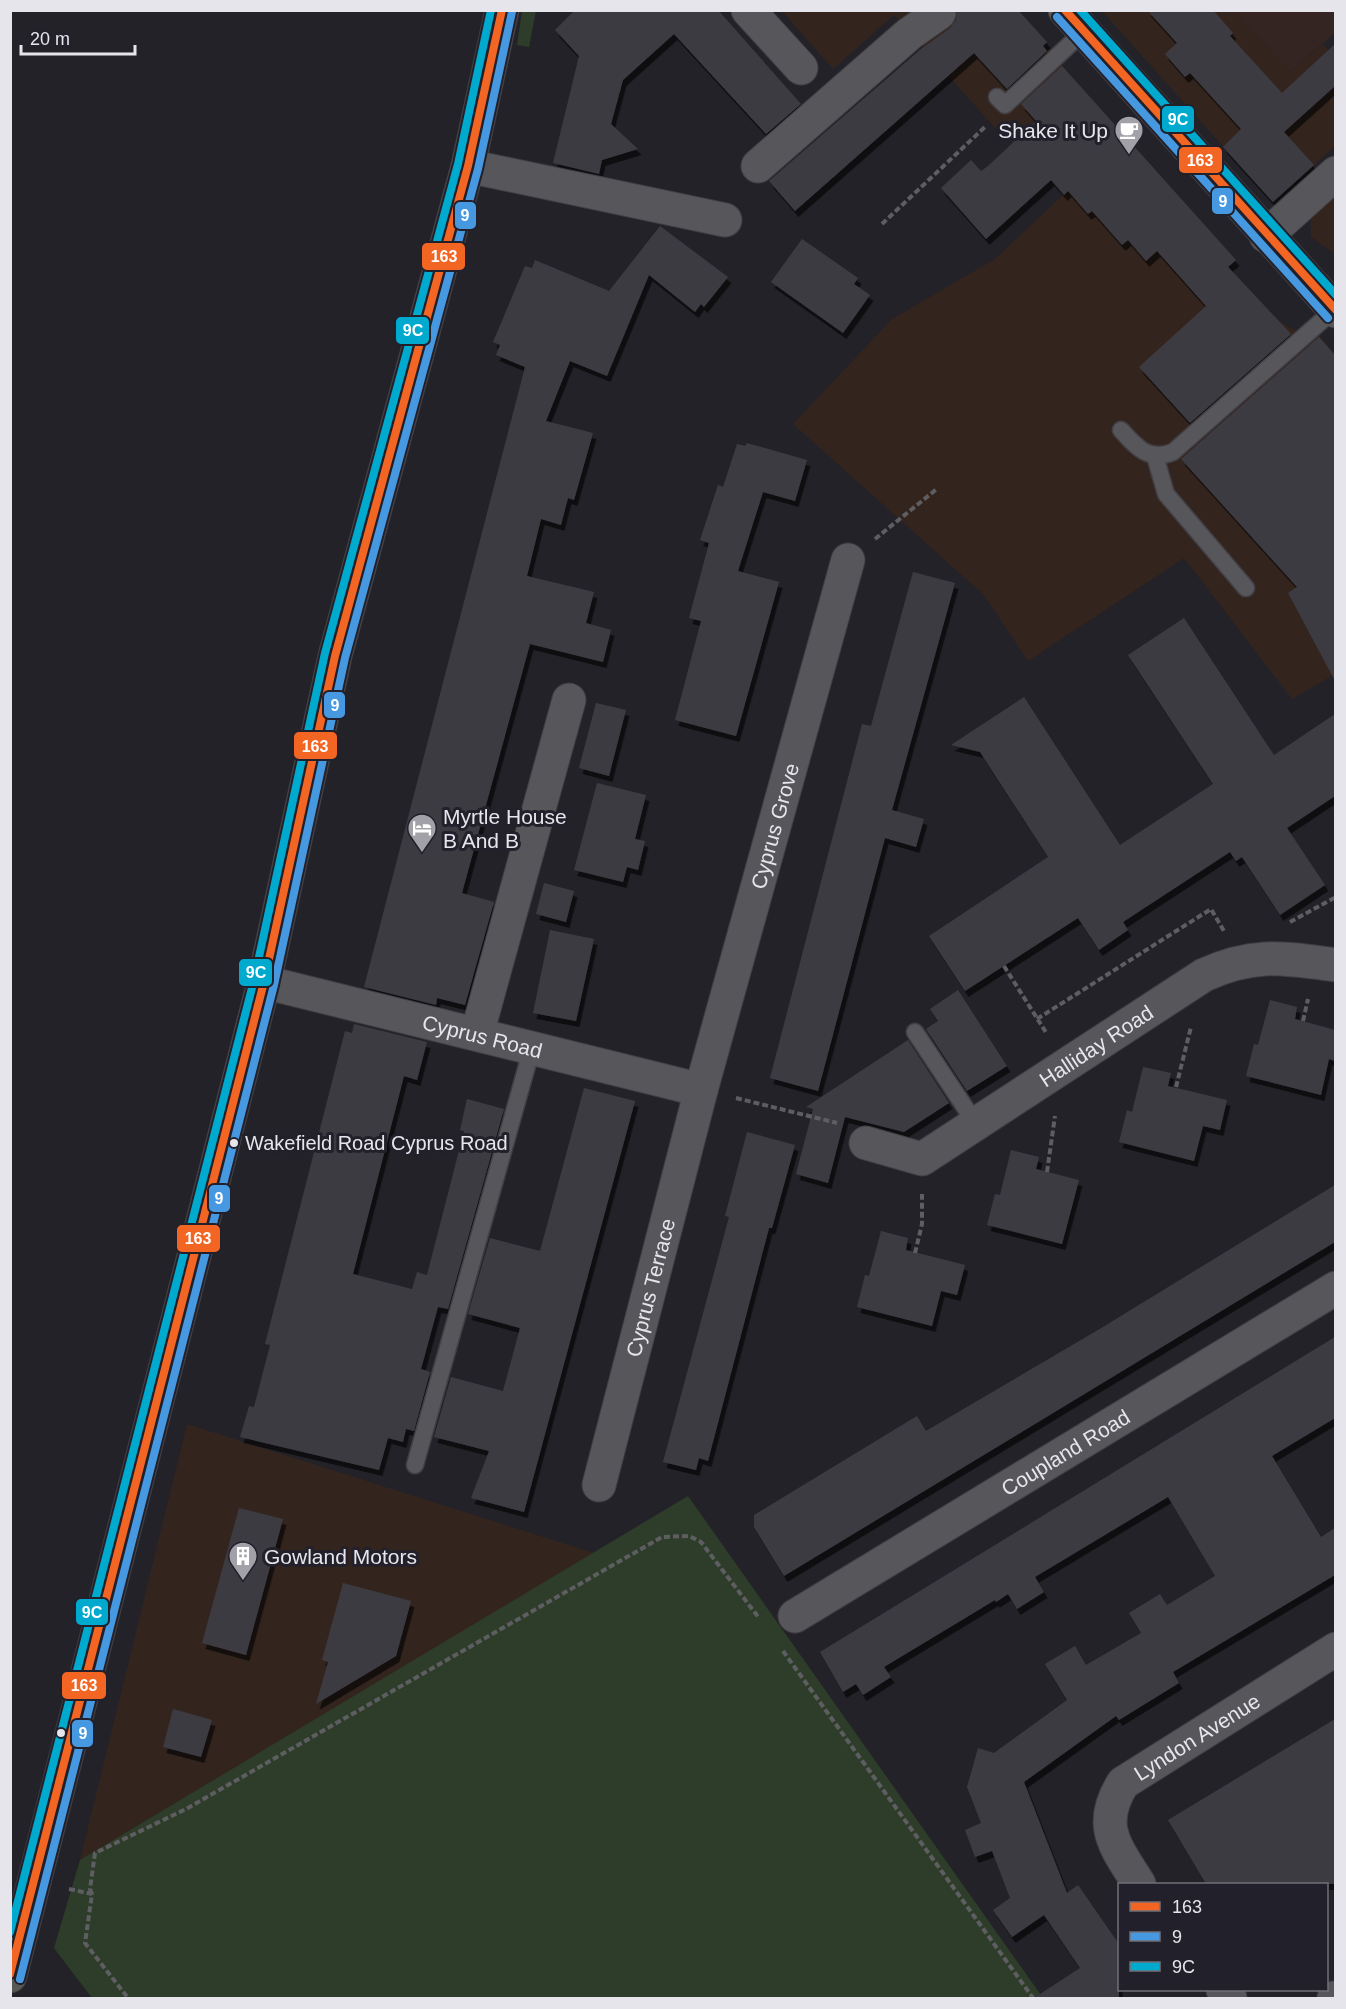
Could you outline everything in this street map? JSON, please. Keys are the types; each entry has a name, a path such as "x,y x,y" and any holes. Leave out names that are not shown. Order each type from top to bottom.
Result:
{"main road":[{"path":"10,1976 264,982 335,656 468,166 502,10"},
{"path":"1075,21 1266,236 1335,310"}],"street":[{"path":"748,10 801,68"},
{"path":"758,166 909,34 939,13"},
{"path":"468,166 725,220"},
{"path":"1266,236 1335,173"},
{"name":"Cyprus Grove","path":"700,1090 848,560"},
{"path":"477,1034 569,700"},
{"name":"Halliday Road","path":"922,1159 1204,975 1242,960 1273,957 1335,965"},
{"name":"Cyprus Road","path":"264,982 700,1090"},
{"name":"Cyprus Terrace","path":"599,1485 700,1090"},
{"path":"866,1143 922,1159"},
{"name":"Coupland Road","path":"780,1620 1335,1288"},
{"name":"Lyndon Avenue","path":"1138,1883 1115,1846 1109,1830 1109,1813 1113,1798 1123,1783 1335,1649"}],"lane":[{"path":"1001,101 1075,21"},
{"path":"1121,430 1138,450 1155,456 1164,456 1180,447 1335,310"},
{"path":"1155,456 1166,494 1246,588"},
{"path":"915,1032 976,1124"},
{"path":"415,1465 532,1048"}],"path":[{"path":"882,224 998,115 1001,101"},
{"path":"848,560 938,488"},
{"path":"1038,1019 1211,909 1242,960"},
{"path":"1004,966 1038,1019 1054,1073 1057,1104 1047,1172"},
{"path":"1176,1088 1194,1017 1177,992"},
{"path":"700,1090 856,1127 866,1143"},
{"path":"915,1253 922,1224 922,1159"},
{"path":"128,1998 85,1943 95,1853 186,1809 662,1537 689,1536 701,1542 780,1620"},
{"path":"778,1643 1033,1998"},
{"path":"34,1881 92,1894"}],"shaded area":[{"path":"782,11 1018,11 1044,45 1236,260 1229,267 1279,321 1310,339 1317,333 1335,355 1335,674 1292,699 1184,558 1028,661 984,595 793,424 892,319 995,259 1064,194 1001,125 996,129 894,15 833,69"},
{"path":"1102,11 1235,11 1290,72 1323,44 1335,58 1335,146 1273,202"},
{"path":"1235,11 1335,11 1335,33 1290,72"},
{"path":"1335,197 1335,254 1311,237 1311,219"},
{"path":"187,1424 594,1553 80,1860"}],"green space":[{"path":"522,11 536,11 529,47 517,45"},
{"path":"688,1496 1043,1998 92,1998 54,1948 80,1860"}],"building":[{"path":"575,10 718,10 801,104 766,134 674,34 623,80 611,124 638,149 602,160 599,174 553,163 579,56 555,30"},
{"path":"957,10 1018,10 1047,42 1043,46 1047,51 1007,89 974,53 795,211 769,181 921,49 950,28 956,20"},
{"path":"1147,10 1213,10 1233,33 1230,36 1282,93 1335,44 1335,86 1284,132 1314,165 1273,202 1223,147 1241,129 1190,73 1185,77 1165,54 1177,43"},
{"path":"1062,66 1236,260 1228,267 1291,334 1190,423 1139,367 1206,306 1157,251 1146,261 1128,240 1122,245 1092,211 1088,214 1068,191 1064,195 1051,180 986,239 941,188 971,160 981,171 1036,121 1021,104"},
{"path":"660,226 728,277 704,307 701,304 695,312 649,275 607,376 570,361 546,421 593,433 574,500 568,498 561,525 541,519 527,576 594,592 586,623 611,630 603,662 530,644 462,893 494,902 465,1005 437,998 436,1005 364,987 525,367 496,355 500,345 493,342 525,266 532,268 535,260 609,291"},
{"path":"802,239 858,278 854,284 870,295 843,333 771,282"},
{"path":"1319,337 1335,355 1335,681 1288,593 1297,587 1181,459"},
{"path":"747,443 807,460 795,501 763,492 738,571 779,582 736,736 675,720 701,621 689,618 709,543 700,540 718,485 723,487 737,444 745,446"},
{"path":"913,572 955,583 892,810 924,819 916,847 885,838 818,1091 770,1078 862,724 871,726"},
{"path":"1184,618 1274,755 1335,714 1335,796 1287,828 1325,885 1280,915 1242,857 1236,861 1230,852 1123,922 1128,930 1099,950 1078,918 965,991 929,936 1048,857 980,752 951,745 1024,697 1120,845 1213,784 1128,655"},
{"path":"596,703 626,710 609,776 579,768"},
{"path":"597,783 646,795 635,839 645,841 638,870 627,867 623,882 574,870"},
{"path":"544,883 574,891 566,922 536,914"},
{"path":"550,930 594,939 576,1021 533,1013"},
{"path":"958,990 1007,1066 967,1091 926,1029 938,1021 930,1009"},
{"path":"1270,1000 1297,1007 1295,1019 1335,1030 1335,1061 1329,1059 1321,1095 1246,1076 1254,1044 1258,1045"},
{"path":"354,1024 427,1042 417,1080 404,1076 353,1274 412,1289 417,1272 427,1275 464,1131 460,1130 467,1099 504,1109 448,1309 438,1307 421,1369 430,1372 414,1431 406,1429 403,1442 388,1438 379,1470 240,1437 249,1406 254,1407 270,1345 265,1344 345,1031 352,1033"},
{"path":"908,1040 949,1103 904,1132 845,1117 828,1183 796,1174 813,1109 806,1107"},
{"path":"1143,1067 1171,1073 1168,1086 1227,1100 1220,1130 1203,1126 1194,1161 1119,1142 1127,1110 1132,1112"},
{"path":"584,1088 635,1101 524,1512 471,1498 489,1451 434,1437 451,1377 503,1391 520,1328 468,1314 490,1238 540,1251"},
{"path":"747,1132 795,1145 772,1228 769,1228 708,1461 699,1458 696,1470 663,1462 729,1217 725,1216"},
{"path":"1011,1150 1039,1157 1036,1169 1079,1180 1062,1244 987,1225 995,1194 1000,1195"},
{"path":"1335,1185 1335,1242 784,1576 754,1527 754,1515 917,1416 926,1431 1098,1330"},
{"path":"881,1231 908,1238 906,1250 965,1265 957,1295 941,1291 932,1326 857,1307 865,1275 869,1276"},
{"path":"1335,1337 1335,1418 1272,1456 1321,1537 1335,1528 1335,1575 1173,1672 1179,1683 1119,1720 1116,1716 1024,1782 1067,1893 1078,1885 1118,1943 1119,1998 1034,1998 1080,1968 1044,1915 1012,1937 993,1910 1010,1898 992,1851 975,1857 965,1830 981,1823 967,1787 978,1748 994,1753 1067,1700 1045,1664 1075,1646 1086,1665 1141,1633 1129,1613 1160,1594 1167,1605 1215,1576 1168,1497 1035,1577 1044,1592 1017,1609 1008,1594 996,1602 995,1600 884,1667 891,1677 863,1695 856,1684 843,1692 820,1652"},
{"name":"Gowland Motors","path":"239,1508 283,1519 246,1655 202,1643"},
{"path":"343,1583 411,1601 396,1656 316,1704 328,1662 322,1660"},
{"path":"173,1709 212,1720 201,1757 163,1747"},
{"path":"1335,1719 1335,1884 1205,1883 1168,1820"}],"transit line":[{"name":"9C","path":"10,1932 254,980 325,653 458,164 491,10"},
{"name":"163","path":"10,1974 264,982 335,656 468,166 502,10"},
{"name":"163","path":"1065,10 1336,310"},
{"name":"9C","path":"1080,10 1336,295"},
{"name":"9","path":"20,1979 274,985 345,658 478,169 512,12"},
{"name":"9","path":"1057,17 1328,318"}],"place":[{"name":"Shake It Up","path":"1129,156"},
{"name":"Myrtle House B And B","path":"422,854"},
{"name":"Wakefield Road Cyprus Road","path":"234,1143"},
{"name":"Gowland Motors","path":"243,1582"}]}
